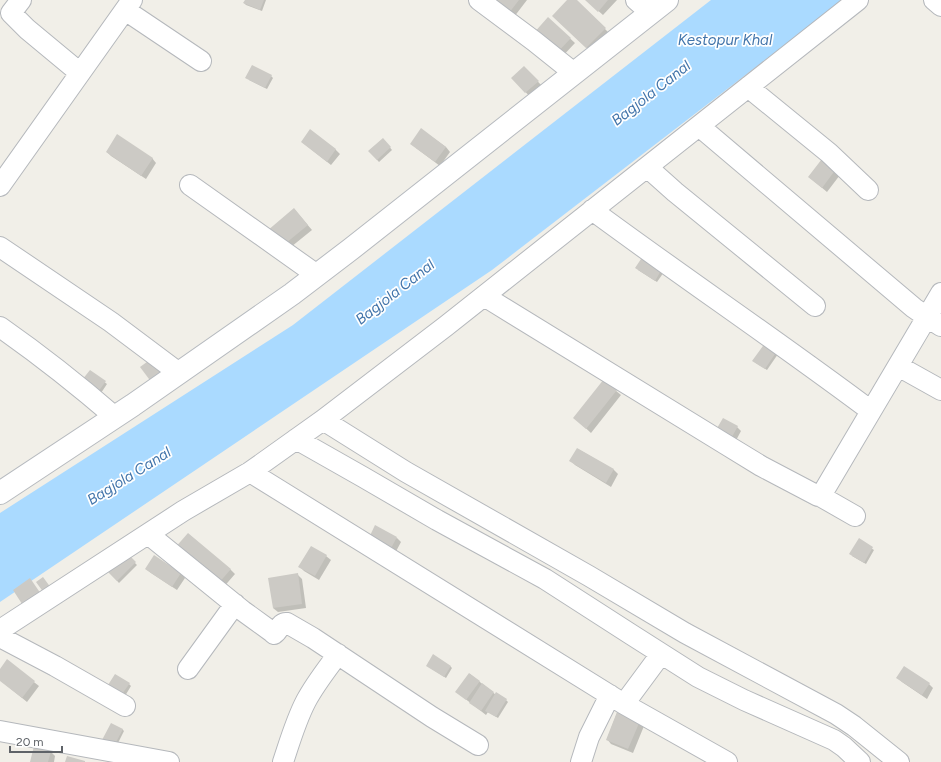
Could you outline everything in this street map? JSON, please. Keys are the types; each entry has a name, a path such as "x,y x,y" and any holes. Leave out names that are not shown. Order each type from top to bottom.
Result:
{"street":[{"path":"21,0 11,13 27,29 80,73"},
{"path":"479,0 574,73"},
{"path":"0,630 183,511 250,472 323,420 446,326 858,0"},
{"path":"934,0 941,6"},
{"path":"0,493 115,417 292,294 574,73 651,4"},
{"path":"0,186 129,5 201,61"},
{"path":"748,87 830,153 868,190"},
{"path":"699,126 914,308 934,321"},
{"path":"647,167 675,192 815,306"},
{"path":"190,185 317,275"},
{"path":"592,210 871,411"},
{"path":"0,247 111,322 179,373"},
{"path":"820,496 898,366 934,321 941,293"},
{"path":"484,296 761,466 820,496 855,516"},
{"path":"0,327 33,351 115,417"},
{"path":"898,366 941,390"},
{"path":"323,420 406,472 589,576 685,633 836,714 854,726 899,762"},
{"path":"296,439 364,476 437,520 545,579 686,670 744,700 834,740 860,762"},
{"path":"250,472 617,699 727,762"},
{"path":"148,534 274,634 283,624 287,623 313,638 432,717 478,745"},
{"path":"188,669 235,604"},
{"path":"0,637 56,666 125,706"},
{"path":"283,762 306,700 338,654"},
{"path":"581,762 589,737 617,699 661,654"},
{"path":"0,731 127,758 169,762"}],"water":[{"name":"Kestopur Khal","path":"711,0 843,0 492,270 0,602 0,513 293,325"}],"building":[{"path":"245,0 264,0 260,10 243,3"},
{"path":"493,0 519,0 509,13"},
{"path":"567,0 577,0 606,28 586,48 552,16"},
{"path":"585,0 608,0 598,12"},
{"path":"548,17 571,38 555,55 533,34"},
{"path":"252,65 272,75 265,88 245,78"},
{"path":"524,66 539,81 525,93 511,78"},
{"path":"421,128 446,147 435,162 410,144"},
{"path":"310,129 336,149 327,162 301,142"},
{"path":"117,134 153,158 141,176 106,152"},
{"path":"383,138 391,147 377,160 368,151"},
{"path":"825,155 839,165 822,188 808,177"},
{"path":"294,208 308,225 280,248 267,231"},
{"path":"643,256 662,269 655,281 635,268"},
{"path":"765,343 777,351 765,369 752,361"},
{"path":"151,359 163,374 152,383 140,367"},
{"path":"90,370 106,381 98,392 82,380"},
{"path":"604,379 617,390 586,429 573,418"},
{"path":"723,418 738,426 728,444 713,435"},
{"path":"577,448 614,469 606,483 569,461"},
{"path":"375,525 397,537 388,554 367,542"},
{"path":"188,533 231,569 217,585 174,549"},
{"path":"859,538 873,547 864,563 849,554"},
{"path":"311,546 327,555 315,576 298,567"},
{"path":"127,553 136,562 117,581 108,572"},
{"path":"154,555 181,573 172,587 145,569"},
{"path":"298,573 302,604 273,608 268,578"},
{"path":"43,577 51,588 44,593 36,582"},
{"path":"30,578 41,594 24,607 13,590"},
{"path":"433,654 451,666 444,677 426,666"},
{"path":"7,659 35,681 22,698 0,681 0,669"},
{"path":"904,666 930,683 922,695 896,678"},
{"path":"469,673 480,681 466,700 455,692"},
{"path":"115,674 130,683 122,694 108,685"},
{"path":"482,683 494,692 481,711 469,703"},
{"path":"496,692 507,699 496,717 485,711"},
{"path":"617,712 640,721 628,749 606,740"},
{"path":"111,723 123,729 114,746 102,740"},
{"path":"34,746 51,751 48,762 30,762"},
{"path":"67,756 85,761 85,762 65,762"}],"water label":[{"name":"Bagjola Canal","path":"651,93"},
{"name":"Bagjola Canal","path":"395,292"},
{"name":"Bagjola Canal","path":"129,476"}]}
